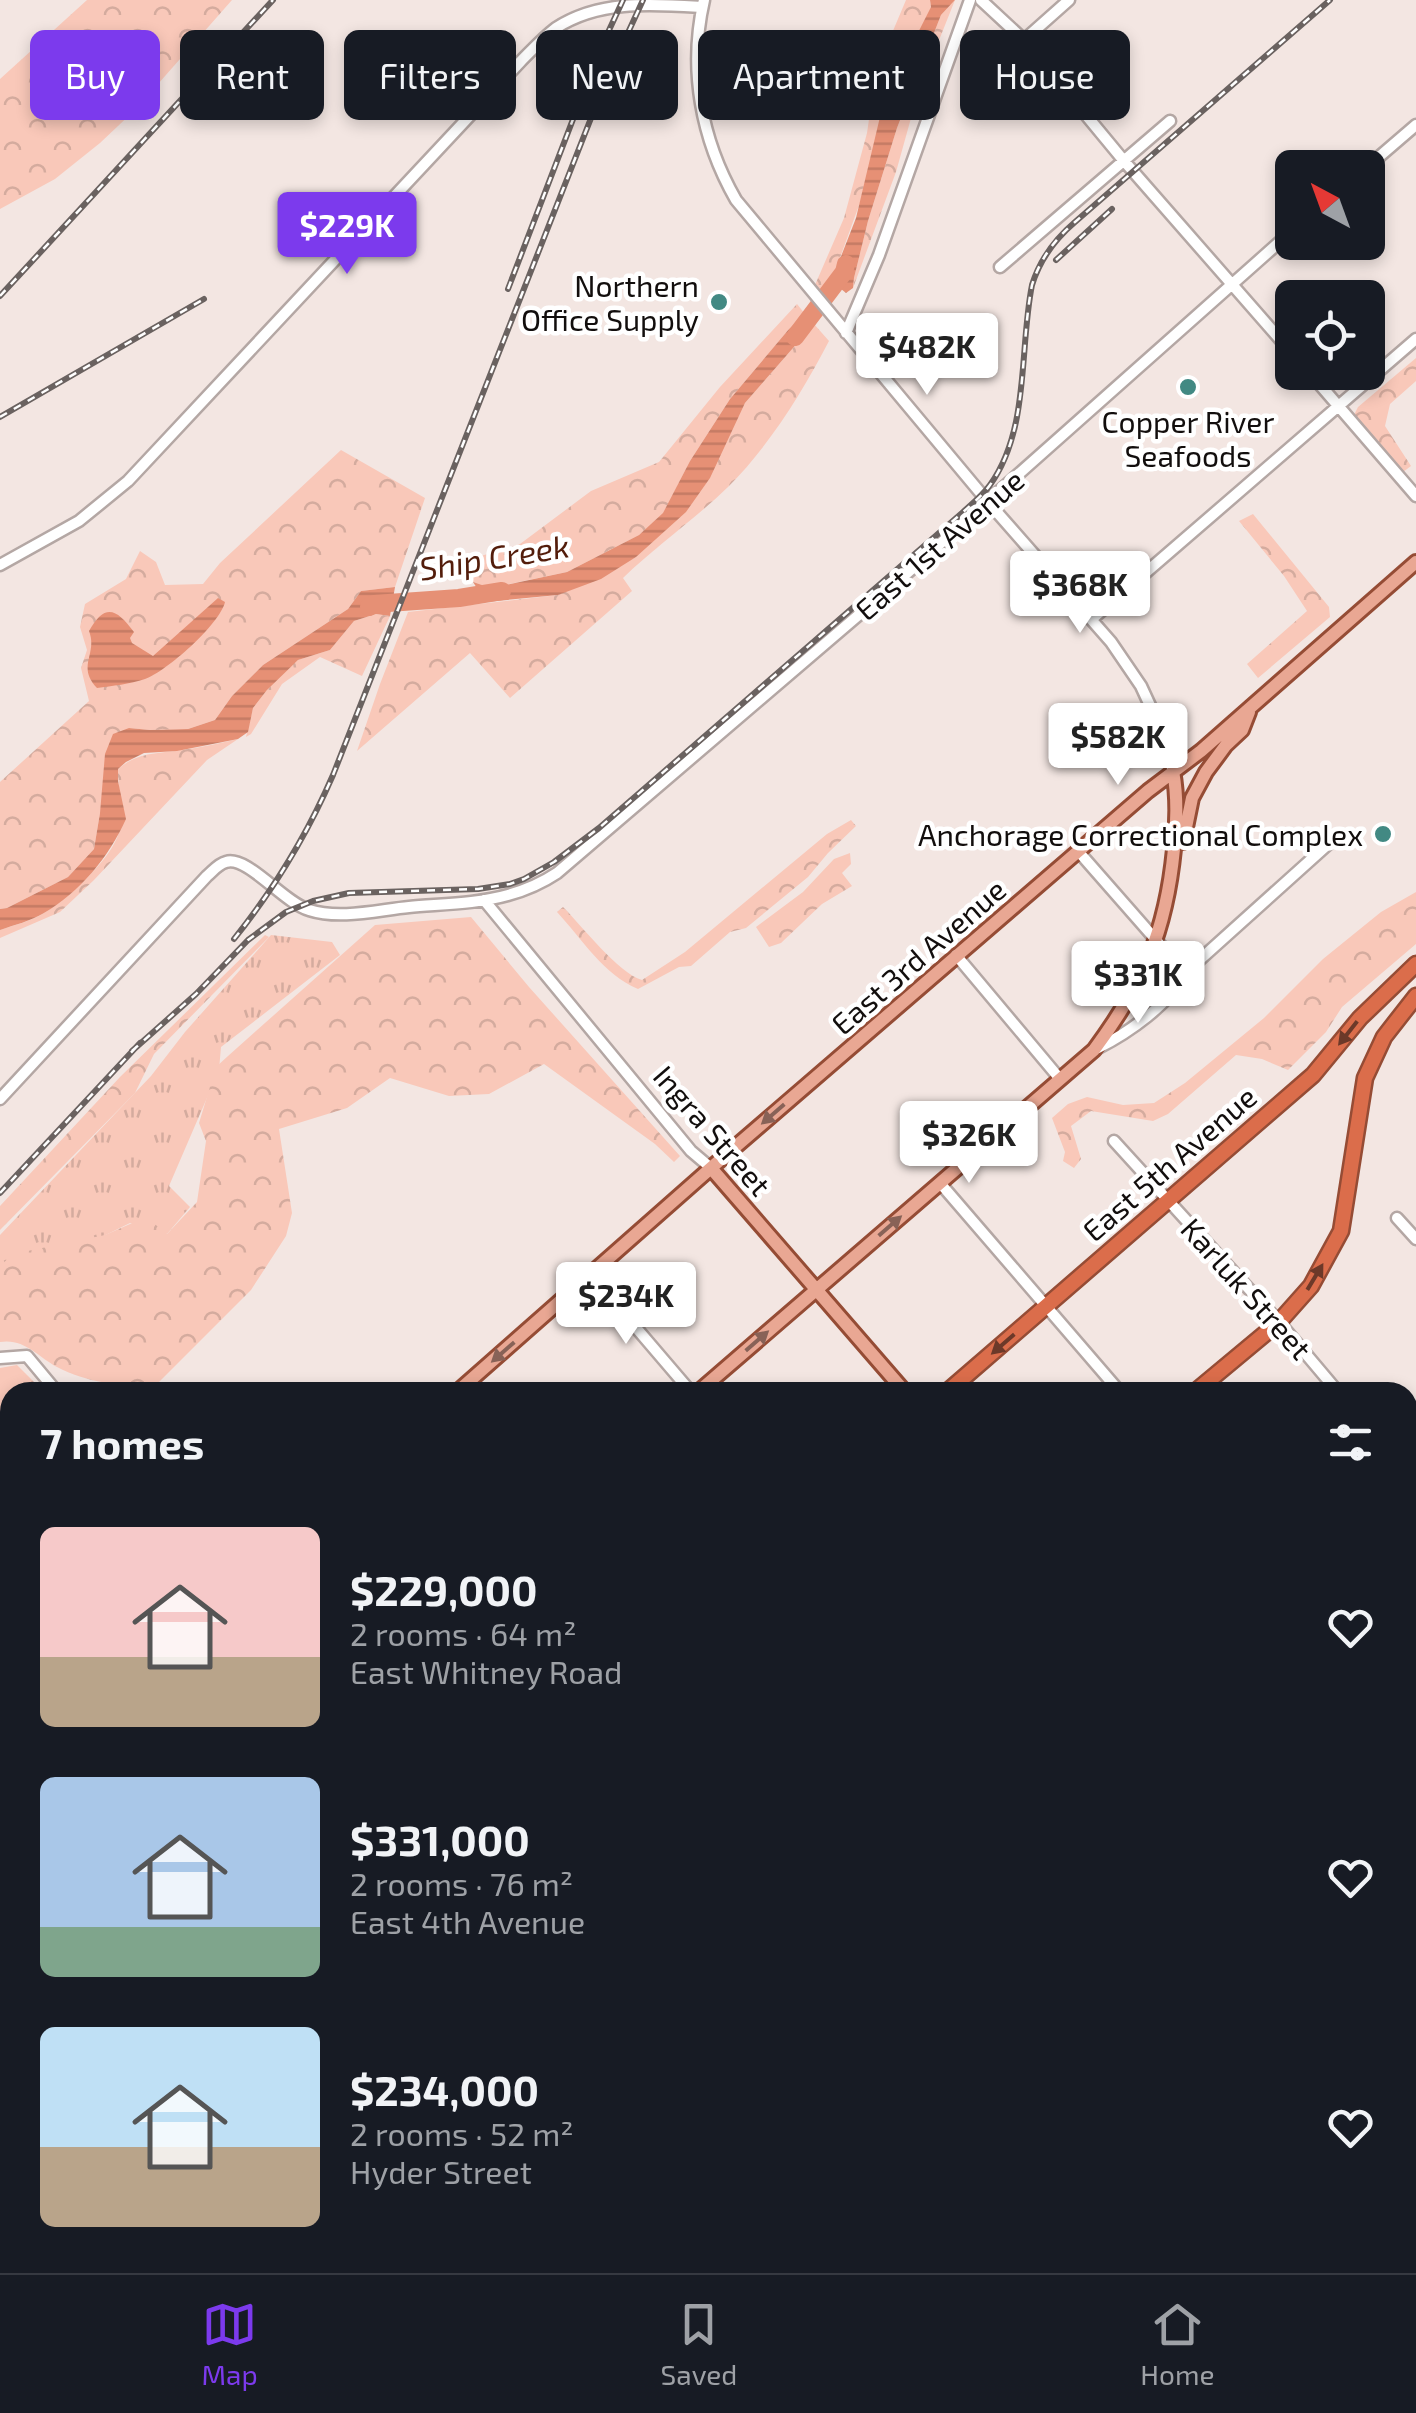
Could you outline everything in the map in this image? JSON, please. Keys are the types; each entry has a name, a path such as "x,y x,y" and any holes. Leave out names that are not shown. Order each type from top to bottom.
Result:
{"highway":[{"name":"East 5th Avenue","path":"958,1382 1313,1076 1360,1018 1416,964"},
{"path":"1207,1382 1280,1322 1311,1286 1341,1230 1365,1078 1384,1037 1416,996"}],"main road":[{"name":"East 3rd Avenue","path":"479,1382 681,1195 1416,562"},
{"path":"707,1382 1094,1050 1122,1012 1157,941 1174,894 1192,798 1226,744 1242,730 1250,708"},
{"path":"1157,941 1170,892 1177,814 1173,771"},
{"name":"Ingra Street","path":"712,1168 896,1382"},
{"path":"681,1195 712,1182 734,1195"}],"street":[{"path":"846,333 880,255 970,0"},
{"path":"980,0 1013,30"},
{"path":"1035,30 1069,0"},
{"path":"0,565 79,521 128,482 557,27 607,4 703,4 699,95 714,155 736,200 1126,662 1154,712 1173,771"},
{"path":"1090,120 1275,334"},
{"path":"1000,267 1170,120"},
{"path":"1385,152 1416,125"},
{"name":"East 1st Avenue","path":"0,1099 208,876 228,861 241,862 298,907 338,914 484,900 537,884 557,873 988,502 1275,246"},
{"path":"1092,619 1416,339"},
{"path":"1324,390 1416,496"},
{"path":"1094,1050 1122,1036 1177,988 1185,973 1335,838"},
{"path":"1078,851 1185,973"},
{"name":"Ingra Street","path":"484,900 691,1150 712,1168"},
{"path":"956,956 1060,1079"},
{"name":"Karluk Street","path":"1114,1141 1330,1382"},
{"path":"940,1183 1111,1382"},
{"path":"1397,1218 1416,1239"},
{"path":"591,1275 686,1382"},
{"path":"0,1358 27,1356 49,1382"}],"green space":[{"path":"87,0 232,0 206,30 180,30 180,59 160,82 160,30 54,30"},
{"path":"906,0 930,0 923,30 893,30"},
{"path":"955,0 940,38 940,30 935,30 941,15"},
{"path":"30,52 30,120 124,120 55,179 0,209 0,79"},
{"path":"869,120 890,120 833,277 820,291 815,285 844,218"},
{"path":"900,120 910,120 896,172 853,288 868,221"},
{"path":"797,304 805,314 730,399 690,461 663,514 639,535 567,572 490,588 473,582 455,564 520,544 591,491 659,462 720,387"},
{"path":"814,324 829,341 784,418 728,487 623,578 632,591 510,698 470,653 357,751 408,612 558,595 636,557 727,438 745,403"},
{"path":"1416,358 1416,381 1390,404 1385,426 1411,466 1403,472 1354,415 1378,390 1385,390 1385,384"},
{"path":"341,450 425,498 395,587 361,591 348,609 263,665 215,720 188,729 129,728 100,813 94,849 68,877 0,909 0,782 89,701 81,668 87,650 80,627 85,604 126,579 140,551 156,562 165,585 203,584 220,563"},
{"path":"1253,514 1329,607 1330,617 1258,678 1247,664 1307,611 1239,521"},
{"path":"376,614 390,616 362,676 320,657 282,684 246,737 253,708 285,671 298,660 330,650 354,621"},
{"path":"238,739 207,760 60,912 0,938 0,930 39,916 65,898 108,854 121,824 118,769 148,755"},
{"path":"851,820 856,826 808,877 746,928 730,932 691,966 679,967 638,989 604,965 557,912 563,907 611,959 642,980 685,952 827,834"},
{"path":"850,853 851,864 842,873 852,886 822,904 781,943 769,947 756,927 803,892 834,859"},
{"path":"1416,892 1416,944 1342,1007 1326,1032 1288,1070 1262,1059 1236,1055 1168,1114 1153,1121 1091,1111 1071,1126 1081,1159 1074,1168 1063,1161 1065,1152 1052,1118 1068,1104 1087,1097 1123,1105 1154,1103 1185,1083 1264,1018 1323,959 1381,912"},
{"path":"471,917 680,1156 674,1162 544,1064 489,1094 449,1096 390,1078 347,1108 279,1129 292,1213 286,1236 251,1290 159,1382 104,1382 80,1377 23,1345 0,1342 0,1266 13,1254 105,1235 146,1217 167,1234 197,1202 206,1141 199,1123 216,1067 375,925"},
{"path":"265,935 269,937 154,1054 135,1093 0,1230 0,1206 120,1077"},
{"path":"271,935 332,942 340,955 221,1047 219,1070 169,1186 190,1207 167,1234 130,1223 61,1257 0,1271 0,1235 151,1076"},
{"path":"17,1365 34,1382 0,1382 0,1368"}],"shaded area":[{"path":"930,0 955,0 941,15 935,30 919,30 931,7"},
{"path":"879,120 900,120 868,221 853,288 846,293 830,280 856,218"},
{"path":"805,314 814,324 745,403 710,478 686,512 636,557 601,579 558,595 486,602 473,582 491,588 567,572 639,535 663,513 690,461 730,399"},
{"path":"395,587 390,616 376,614 354,621 330,650 298,660 253,708 248,732 238,739 144,753 126,762 118,769 118,781 126,819 102,860 57,904 34,918 0,930 0,909 68,877 94,849 105,754 113,734 129,728 188,729 215,720 263,665 348,609 361,591"},
{"path":"218,598 225,602 213,622 191,646 154,675 97,688 91,680 89,631 100,616 117,614 134,632 132,643 153,656"}],"waterway":[{"name":"Ship Creek","path":"795,337 846,264"},
{"name":"Ship Creek","path":"369,607 502,591"}],"railway":[{"path":"0,296 273,0"},
{"path":"508,289 598,54 623,0"},
{"path":"234,939 289,861 333,775 604,85 643,0"},
{"path":"132,1051 196,994 248,940 286,912 349,893 478,889 510,884 554,862 599,828 962,513 990,485 1012,439 1032,285 1049,250 1075,222 1330,0"},
{"path":"1056,260 1112,209"},
{"path":"0,417 204,299"},
{"path":"0,1193 140,1043"}],"place":[{"name":"Northern Office Supply","path":"719,302"},
{"name":"Copper River Seafoods","path":"1188,387"},
{"name":"Anchorage Correctional Complex","path":"1383,834"}]}
